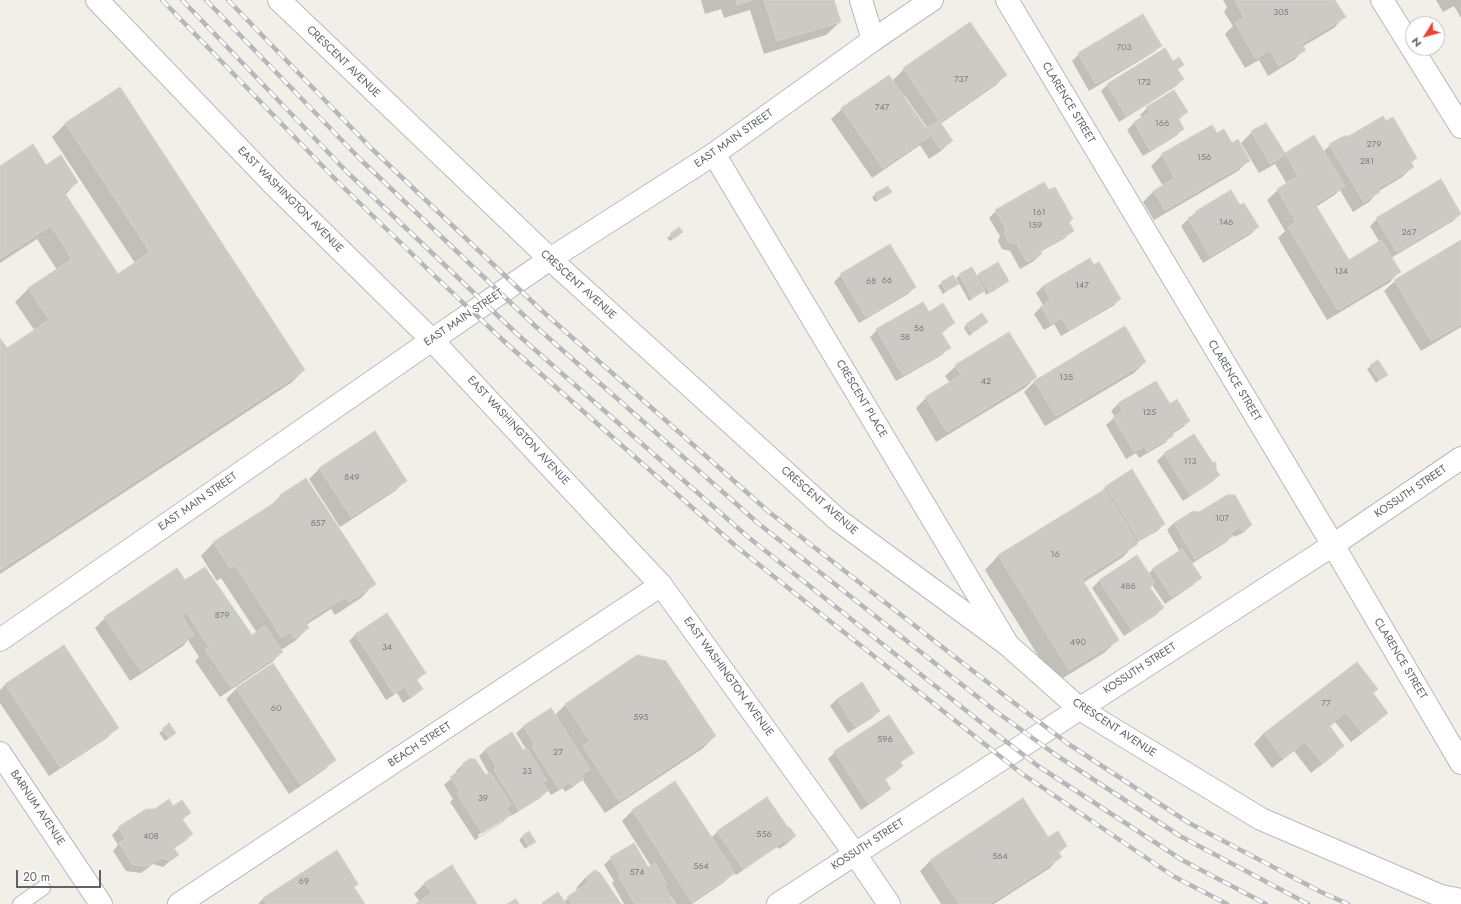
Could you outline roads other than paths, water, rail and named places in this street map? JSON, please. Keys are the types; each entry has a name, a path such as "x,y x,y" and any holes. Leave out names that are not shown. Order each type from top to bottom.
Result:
{"street":[{"name":"EAST WASHINGTON AVENUE","path":"97,0 274,185 432,340 661,585 855,854 889,904"},
{"name":"CRESCENT AVENUE","path":"279,0 550,260 838,520 1008,645 1080,708 1261,819 1441,896 1461,900"},
{"path":"861,0 873,40"},
{"name":"EAST MAIN STREET","path":"0,640 432,340 550,260 714,154 873,40 932,0"},
{"name":"CLARENCE STREET","path":"1006,0 1333,545 1461,763"},
{"path":"1382,0 1461,127"},
{"name":"CRESCENT PLACE","path":"714,154 1008,645"},
{"name":"KOSSUTH STREET","path":"778,904 1333,545 1461,458"},
{"name":"BEACH STREET","path":"179,904 661,585"},
{"name":"BARNUM AVENUE","path":"0,753 101,904"}],"lane":[{"path":"20,904 43,888"}],"railway":[{"path":"162,0 338,182 441,282 507,344 738,548 1021,773 1173,876 1227,904"},
{"path":"182,0 347,172 517,334 748,537 1038,766 1182,860 1266,904"},
{"path":"206,0 360,159 534,325 759,524 994,710 1056,755 1180,836 1308,904"},
{"path":"228,0 371,148 540,309 769,512 1067,743 1189,823 1321,892 1348,904"}]}
